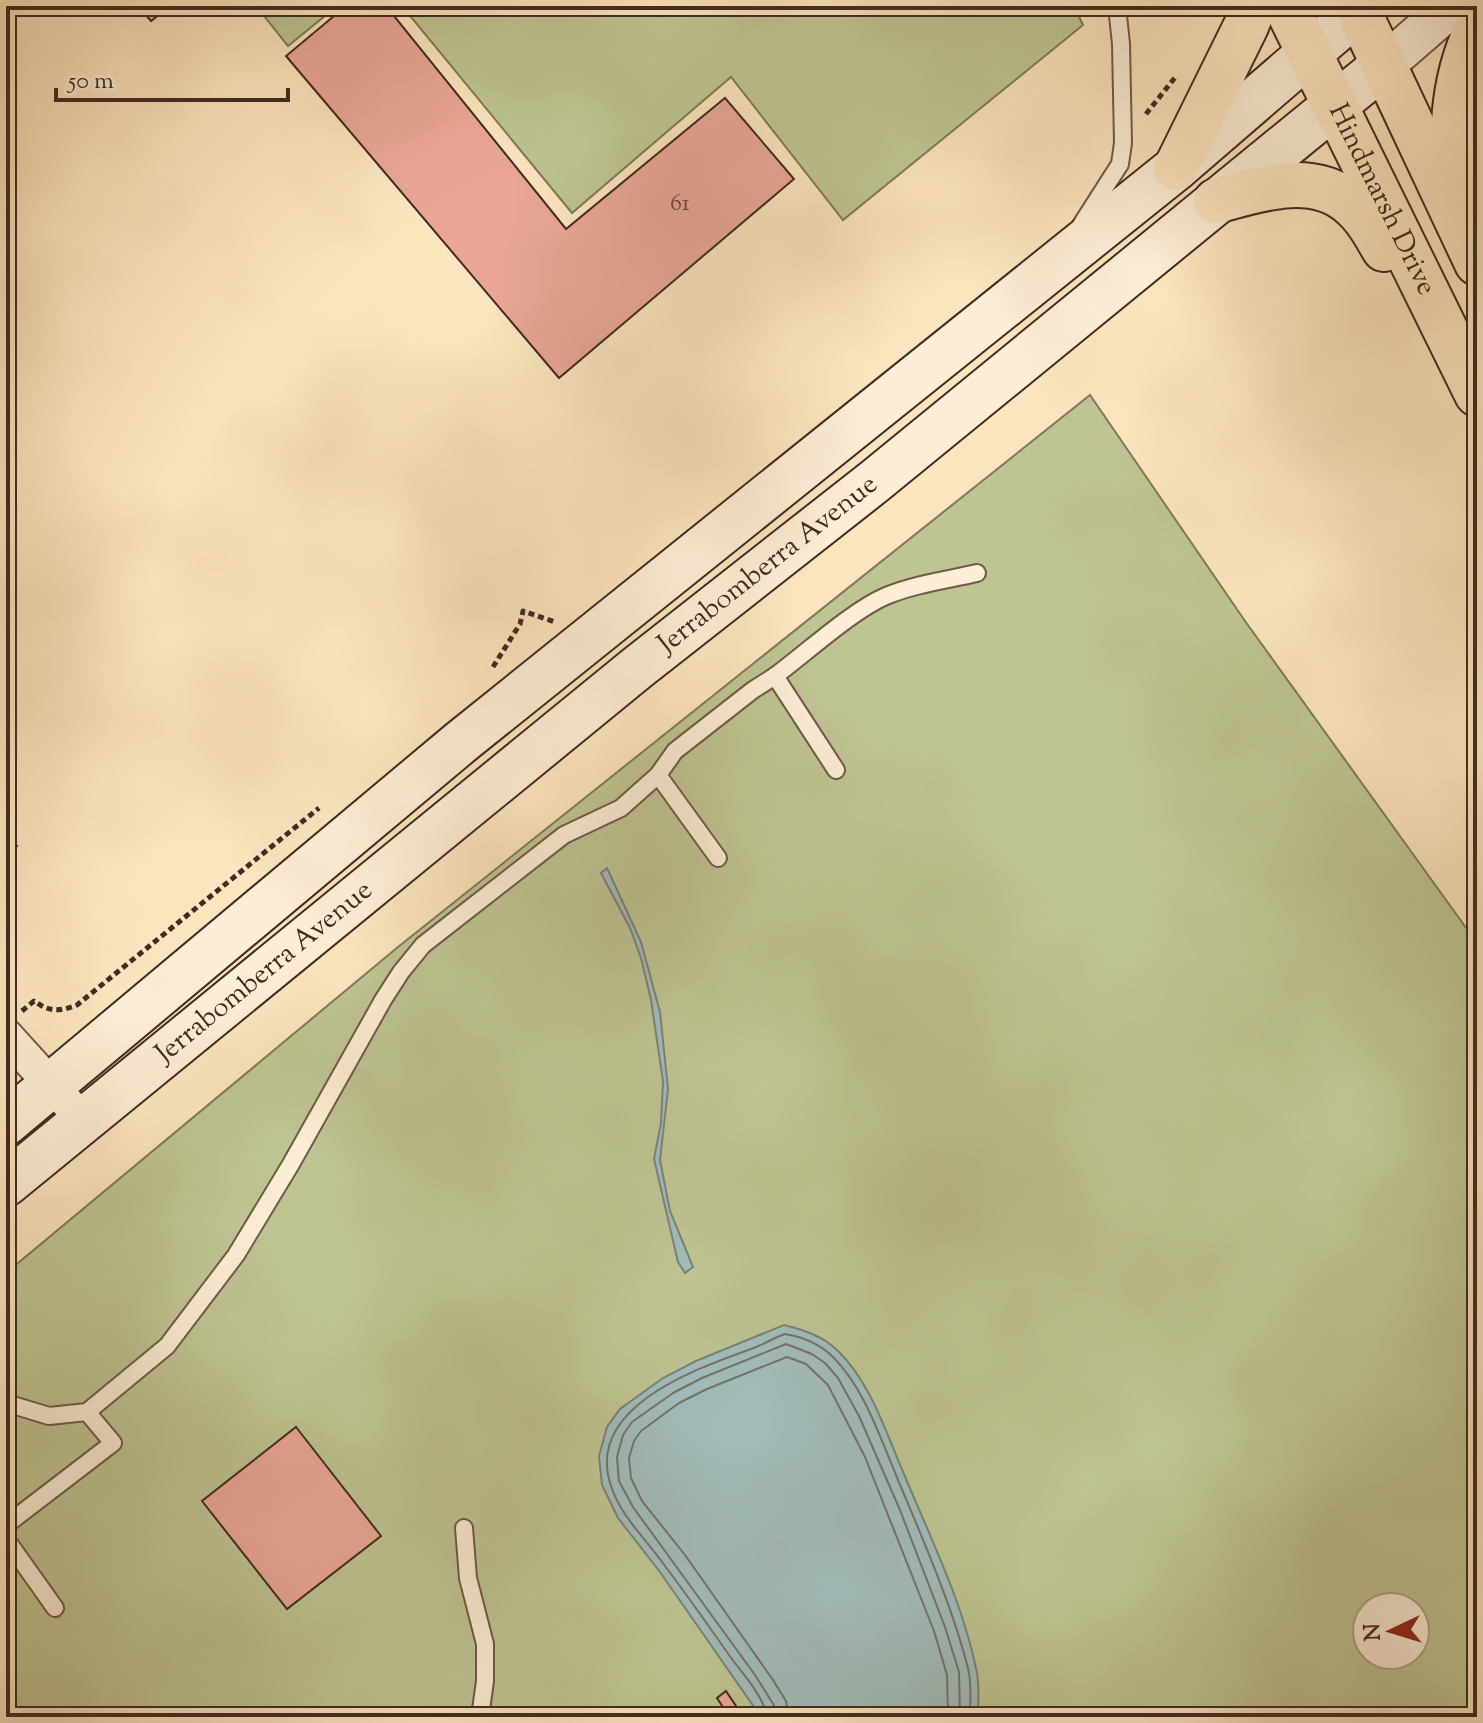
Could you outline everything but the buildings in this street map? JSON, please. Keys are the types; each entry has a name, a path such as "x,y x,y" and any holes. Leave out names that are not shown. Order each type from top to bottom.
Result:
{"main road":[{"path":"1176,168 1254,6"},
{"name":"Hindmarsh Drive","path":"1286,6 1477,396"},
{"name":"Jerrabomberra Avenue","path":"6,1123 461,742 605,635 1176,168 1360,8"},
{"name":"Hindmarsh Drive","path":"1360,8 1474,256"},
{"path":"1474,256 1458,195 1454,148 1461,71 1477,29"},
{"name":"Jerrabomberra Avenue","path":"6,1184 589,707 875,481 1384,65"},
{"path":"1216,201 1271,186 1291,185 1326,190 1351,203 1370,227 1477,396"},
{"path":"589,707 603,674 605,635 639,641 679,634"}],"street":[{"name":"Jerrabomberra Avenue","path":"1384,65 1452,6"},
{"path":"11,1026 53,1085 83,1120"}],"lane":[{"path":"1057,264 1120,164 1123,143 1117,6"},
{"path":"6,1403 49,1416 87,1412 167,1346 236,1255 383,1000 423,945 564,835 621,808 658,775 675,751 858,613 885,596 977,573"},
{"path":"775,676 836,770"},
{"path":"658,775 718,858"},
{"path":"6,1525 113,1443 87,1412"},
{"path":"464,1528 468,1578 485,1644 486,1669 480,1717"},
{"path":"6,1539 55,1608"}],"path":[{"path":"486,677 520,624 523,611"},
{"path":"11,1026 34,1001 48,1011 77,1005 322,805"}],"green space":[{"path":"263,6 337,6 288,46 261,12"},
{"path":"402,6 1074,6 1083,25 843,220 731,77 572,213"},
{"path":"1090,395 1245,621 1477,943 1477,1717 6,1717 6,1273 398,947"}],"water":[{"path":"607,868 641,942 660,1012 668,1089 660,1160 670,1211 693,1267 685,1273 678,1262 654,1159 661,1123 663,1081 651,1000 630,928 601,873"},
{"path":"784,1325 813,1334 838,1351 860,1378 877,1409 962,1618 977,1674 978,1717 761,1717 660,1572 618,1518 602,1485 599,1456 607,1427 620,1409 663,1378 696,1361"}]}
